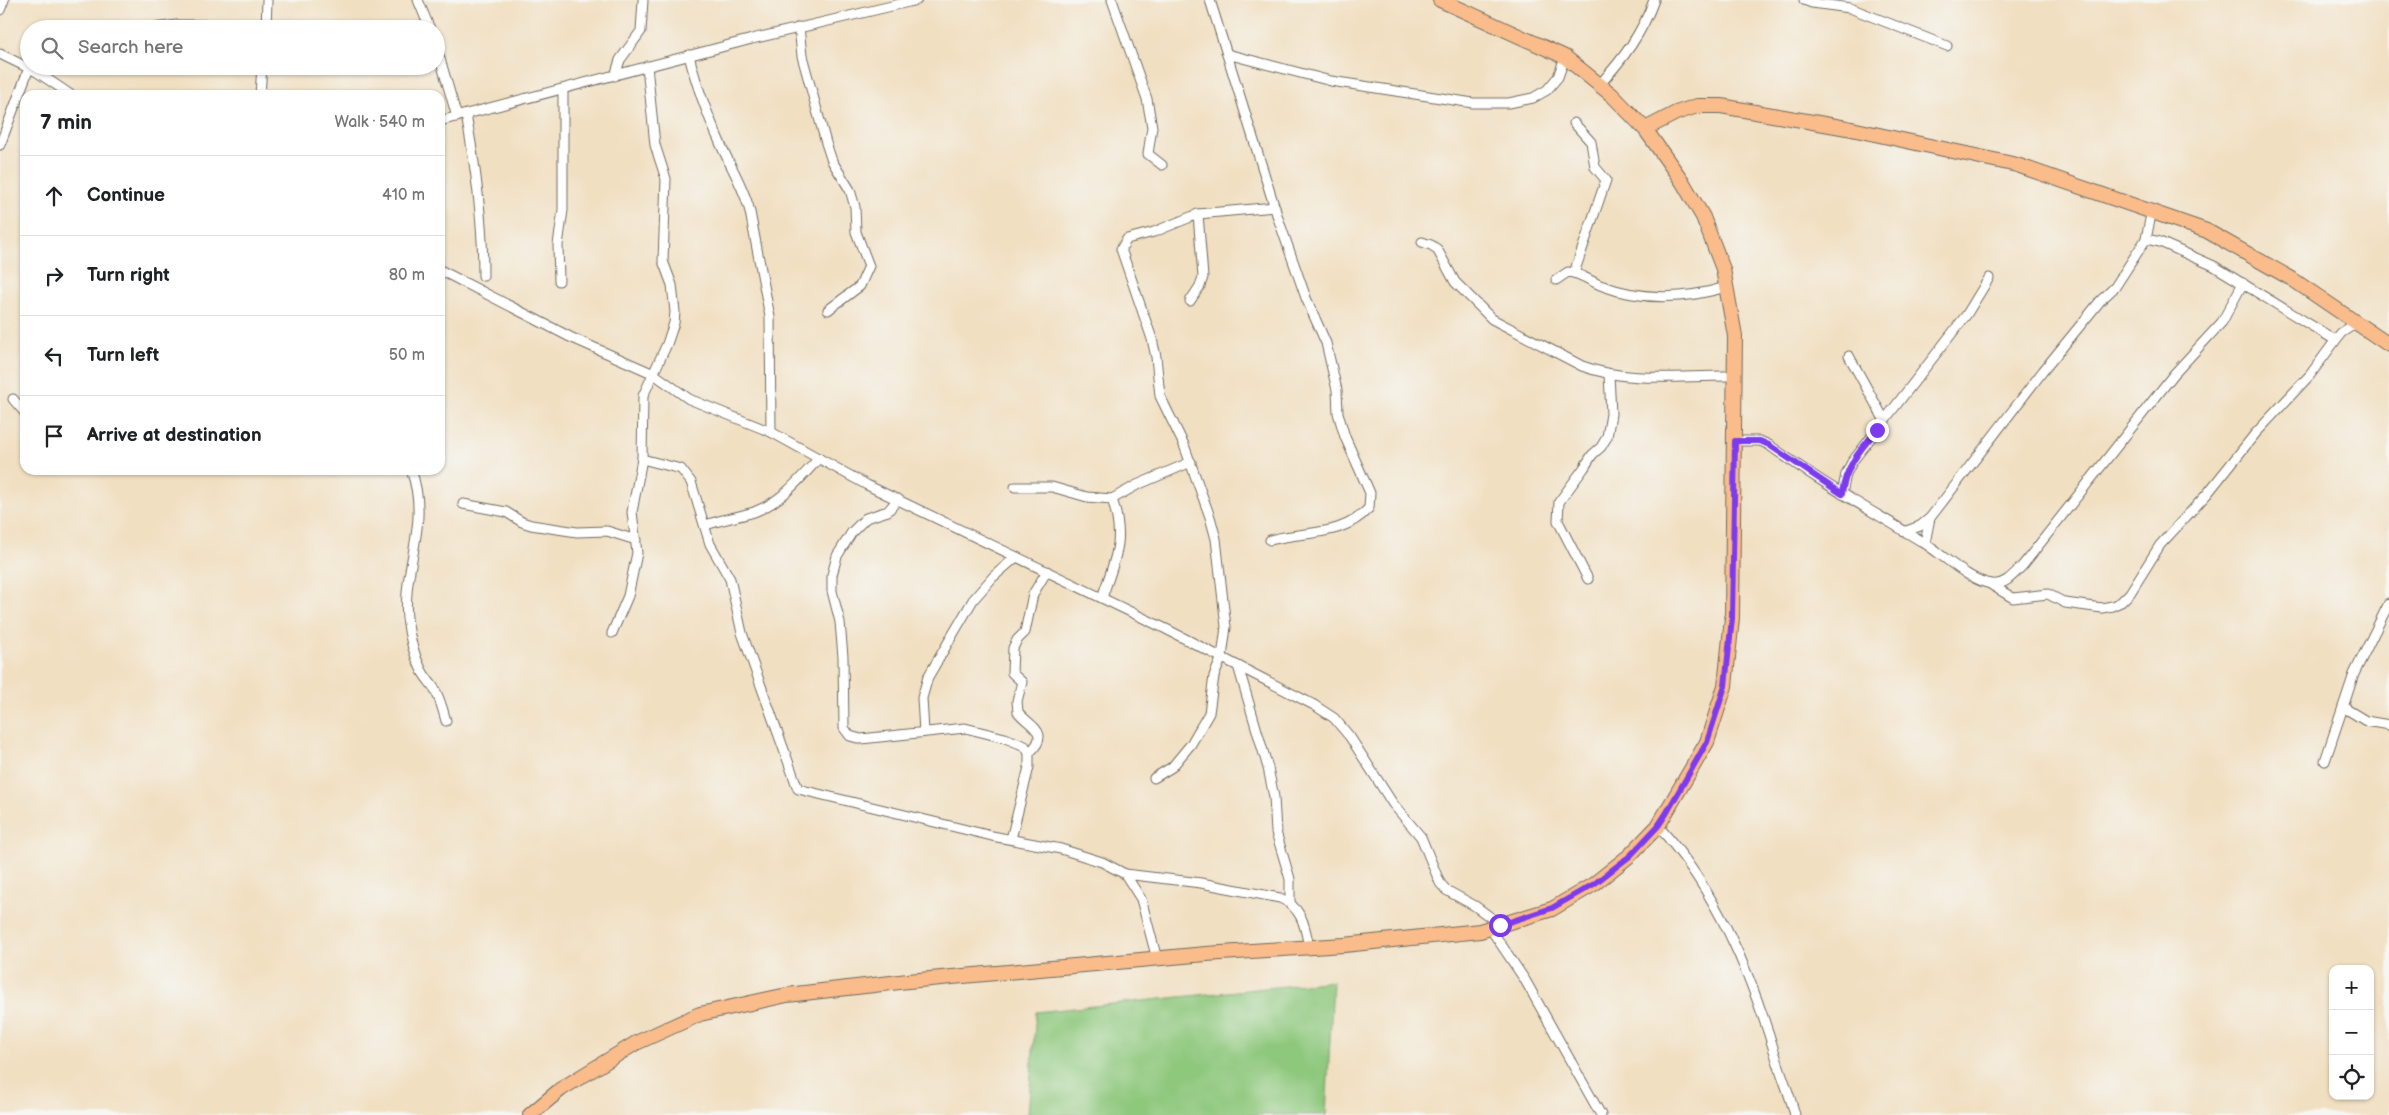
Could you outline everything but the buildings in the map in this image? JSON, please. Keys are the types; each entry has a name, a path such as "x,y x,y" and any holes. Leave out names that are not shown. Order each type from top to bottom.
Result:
{"main road":[{"path":"530,1115 561,1089 636,1043 700,1014 787,996 1157,959 1446,936 1496,927 1552,908 1594,884 1630,856 1658,826 1707,742 1725,686 1732,618 1735,336 1723,269 1693,198 1645,129 1612,94 1565,57 1440,0"},
{"path":"1645,129 1676,113 1697,106 1721,106 1847,128 2017,165 2152,210 2207,231 2292,279 2358,322 2389,345"}],"street":[{"path":"0,10 4,0"},
{"path":"267,20 268,0"},
{"path":"418,0 426,20"},
{"path":"615,76 620,60 641,31 643,0"},
{"path":"445,120 799,27 917,0"},
{"path":"1112,0 1147,99 1152,127 1148,154 1162,164"},
{"path":"1210,0 1274,206 1306,298 1326,343 1337,390 1338,413 1345,437 1370,493 1369,508 1354,522 1338,529 1299,533 1270,540"},
{"path":"1600,84 1624,58 1646,23 1654,0"},
{"path":"1804,0 1812,3 1850,8 1947,46"},
{"path":"799,27 802,56 823,134 832,161 850,190 855,207 858,242 869,266 860,286 828,310"},
{"path":"1227,54 1332,81 1473,103 1510,103 1533,98 1547,90 1558,77 1565,57"},
{"path":"1,55 20,64"},
{"path":"689,55 694,76 711,120 746,196 750,212 770,317 771,432"},
{"path":"612,633 628,596 634,572 636,540 632,512 642,459 643,396 667,344 674,323 675,312 672,285 663,261 666,179 655,145 647,66"},
{"path":"445,70 462,116 475,162 483,241 483,276"},
{"path":"21,90 26,75"},
{"path":"40,75 63,90"},
{"path":"260,90 261,75"},
{"path":"559,281 558,245 563,210 564,90"},
{"path":"0,145 20,92"},
{"path":"1574,123 1591,142 1595,167 1606,180 1574,272"},
{"path":"1154,778 1172,767 1191,744 1203,725 1212,706 1214,676 1222,657 1226,627 1216,538 1191,462 1160,396 1152,339 1121,249 1127,239 1159,230 1198,214 1274,206"},
{"path":"1904,532 1920,526 1930,518 2043,372 2101,300 2115,286 2146,239 2152,210"},
{"path":"1190,301 1200,286 1203,277 1198,214"},
{"path":"2146,239 2176,248 2214,266 2335,340"},
{"path":"1422,242 1431,244 1437,249 1455,282 1492,319 1582,366 1609,374 1628,377 1734,376"},
{"path":"1556,280 1565,273 1574,272 1604,286 1646,296 1676,296 1710,292 1726,286"},
{"path":"445,273 570,337 654,374 689,399 771,432 898,499 1222,657 1334,718 1354,743 1397,810 1421,837 1440,883 1446,890 1475,906 1496,927 1601,1115"},
{"path":"1842,494 1846,474 1852,462 1967,314 1989,278"},
{"path":"1990,584 2006,581 2023,565 2174,374 2222,322 2243,283"},
{"path":"1735,441 1760,441 1769,445 1842,494 1925,543 1954,565 2013,598 2048,594 2065,603 2102,608 2121,602 2130,593 2160,546 2207,494 2255,434 2310,375 2335,340 2358,322"},
{"path":"1849,356 1885,421"},
{"path":"1588,579 1558,521 1557,512 1562,497 1592,454 1601,447 1607,437 1611,414 1609,374"},
{"path":"12,398 20,407"},
{"path":"706,524 746,514 766,506 792,487 819,458"},
{"path":"642,459 681,469 686,473 706,524 710,544 730,579 742,632 798,789 1076,853 1102,862 1125,874 1201,883 1280,898 1290,902 1302,916 1309,947"},
{"path":"1015,487 1052,487 1087,497 1112,499 1137,485 1191,462"},
{"path":"412,475 417,498 418,520 408,589 407,617 421,669 439,698 446,721"},
{"path":"898,499 888,511 866,518 852,532 837,556 832,575 832,591 840,622 842,716 844,728 850,736 861,739 957,728 974,730 1015,741 1024,746 1029,753 1029,767 1011,839"},
{"path":"1102,598 1120,537 1117,515 1112,499"},
{"path":"463,504 506,512 531,525 576,532 607,531 636,540"},
{"path":"1925,543 1930,518"},
{"path":"924,732 922,698 928,677 973,600 993,577 1016,557"},
{"path":"1029,753 1038,743 1039,736 1033,725 1018,712 1017,701 1022,682 1012,671 1013,648 1016,640 1025,632 1033,594 1047,571"},
{"path":"2325,761 2360,659 2389,603"},
{"path":"1238,666 1268,768 1274,797 1276,832 1290,879 1290,902"},
{"path":"2343,707 2366,721 2389,726"},
{"path":"1658,826 1693,869 1745,967 1760,1006 1795,1115"},
{"path":"1125,874 1141,899 1157,959"}],"green space":[{"path":"1333,981 1326,1115 1028,1115 1036,1012"}],"route":[{"path":"1500,925 1511,923 1552,908 1594,884 1630,856 1658,826 1707,742 1725,686 1732,618 1735,441 1760,441 1769,445 1842,494 1846,474 1852,462 1877,430"}]}
